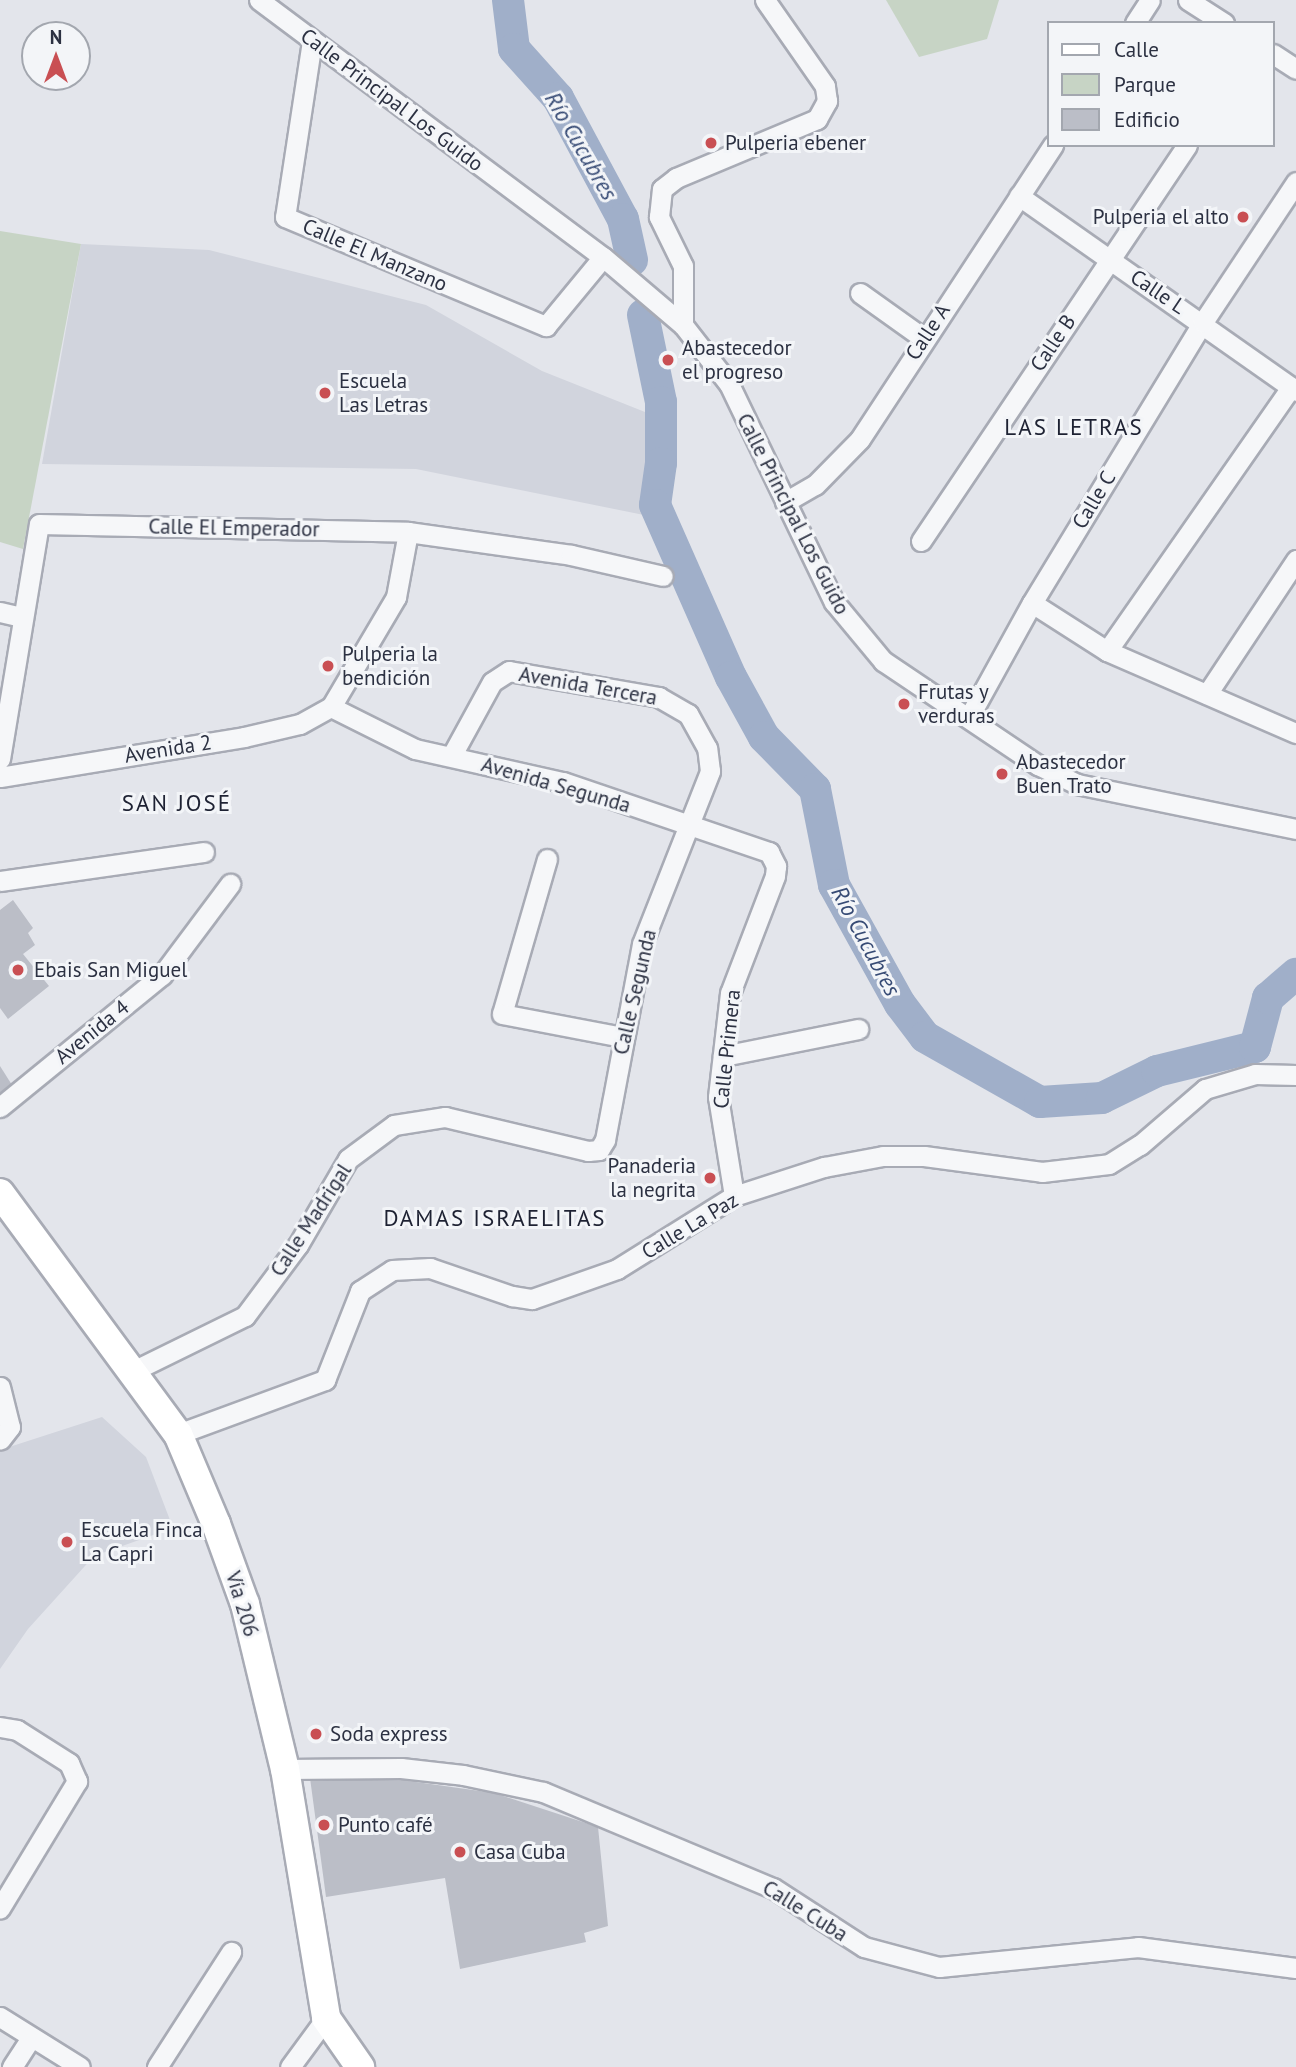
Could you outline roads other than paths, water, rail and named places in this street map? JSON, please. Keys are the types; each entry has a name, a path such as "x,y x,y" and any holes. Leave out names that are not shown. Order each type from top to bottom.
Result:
{"main road":[{"name":"Vía 206","path":"0,1193 178,1434 245,1604 285,1769 326,2018 360,2067"}],"street":[{"name":"Calle Principal Los Guido","path":"259,0 603,257 683,325 729,384 834,602 855,632 883,661 1038,765 1077,784 1296,829"},
{"path":"683,325 683,266 659,217 662,190 676,178 817,119 826,108 825,86 765,0"},
{"path":"1136,21 1150,0"},
{"path":"1188,0 1221,21"},
{"name":"Calle El Manzano","path":"312,41 285,217 546,326 603,257"},
{"path":"1275,55 1296,69"},
{"name":"Calle A","path":"785,502 815,485 860,439 923,338 1052,147"},
{"name":"Calle B","path":"921,541 1186,147"},
{"name":"Calle C","path":"969,717 1032,603 1203,322 1296,182"},
{"name":"Calle L","path":"1019,196 1203,322 1293,389"},
{"path":"860,293 923,338"},
{"path":"1107,651 1293,389"},
{"name":"Calle El Emperador","path":"0,759 38,524 408,532 571,555 663,576"},
{"path":"331,707 396,597 408,532"},
{"path":"1207,694 1296,560"},
{"path":"1032,603 1107,651 1296,733"},
{"path":"0,612 21,617"},
{"name":"Avenida Tercera","path":"452,755 500,673 659,697 688,714 707,748 710,771 690,827"},
{"name":"Avenida Segunda","path":"331,707 415,749 452,755 563,782 769,852 776,866"},
{"name":"Avenida 2","path":"0,777 244,737 300,724 331,707"},
{"name":"Calle Segunda","path":"588,1151 599,1150 605,1140 642,944 690,827"},
{"path":"0,881 204,852"},
{"path":"547,859 502,1014 623,1037"},
{"name":"Calle Primera","path":"734,1196 719,1118 730,993 776,866"},
{"name":"Avenida 4","path":"0,1107 162,975 230,884"},
{"path":"723,1056 858,1029"},
{"name":"Calle La Paz","path":"178,1434 325,1380 360,1291 392,1270 429,1268 512,1296 532,1298 617,1269 667,1242 734,1196 824,1167 883,1156 974,1160 1042,1172 1109,1164 1139,1145 1205,1088 1255,1074 1296,1075"},
{"name":"Calle Madrigal","path":"131,1372 245,1316 298,1245 348,1159 394,1125 446,1116 588,1151"},
{"path":"0,1387 10,1427 0,1440"},
{"path":"0,1727 17,1730 69,1763 77,1781 0,1908"},
{"name":"Calle Cuba","path":"285,1769 401,1769 464,1775 543,1792 773,1888 864,1947 939,1967 1138,1947 1296,1968"},
{"path":"157,2067 231,1952"},
{"path":"0,2017 80,2067"},
{"path":"290,2067 326,2018"},
{"path":"12,2067 31,2038"}],"waterway":[{"name":"Río Cucubres","path":"508,0 514,49 558,98 623,219 632,260"},
{"name":"Río Cucubres","path":"643,315 661,402 661,463 655,505 731,677 764,737 815,789 834,885 900,1004 925,1037 1040,1102 1102,1098 1157,1071 1255,1047 1268,998 1296,974"}],"place":[{"name":"Pulperia ebener","path":"711,143"},
{"name":"Pulperia el alto","path":"1243,217"},
{"name":"Abastecedor el progreso","path":"668,360"},
{"name":"Escuela Las Letras","path":"325,393"},
{"name":"Pulperia la bendición","path":"328,666"},
{"name":"Frutas y verduras","path":"904,704"},
{"name":"Abastecedor Buen Trato","path":"1002,774"},
{"name":"Ebais San Miguel","path":"18,970"},
{"name":"Panaderia la negrita","path":"710,1178"},
{"name":"Escuela Finca La Capri","path":"67,1542"},
{"name":"Soda express","path":"316,1734"},
{"name":"Punto café","path":"324,1825"},
{"name":"Casa Cuba","path":"460,1852"}],"district":[{"name":"LAS LETRAS","path":"1074,427"},
{"name":"SAN JOSÉ","path":"177,803"},
{"name":"DAMAS ISRAELITAS","path":"495,1218"}]}
